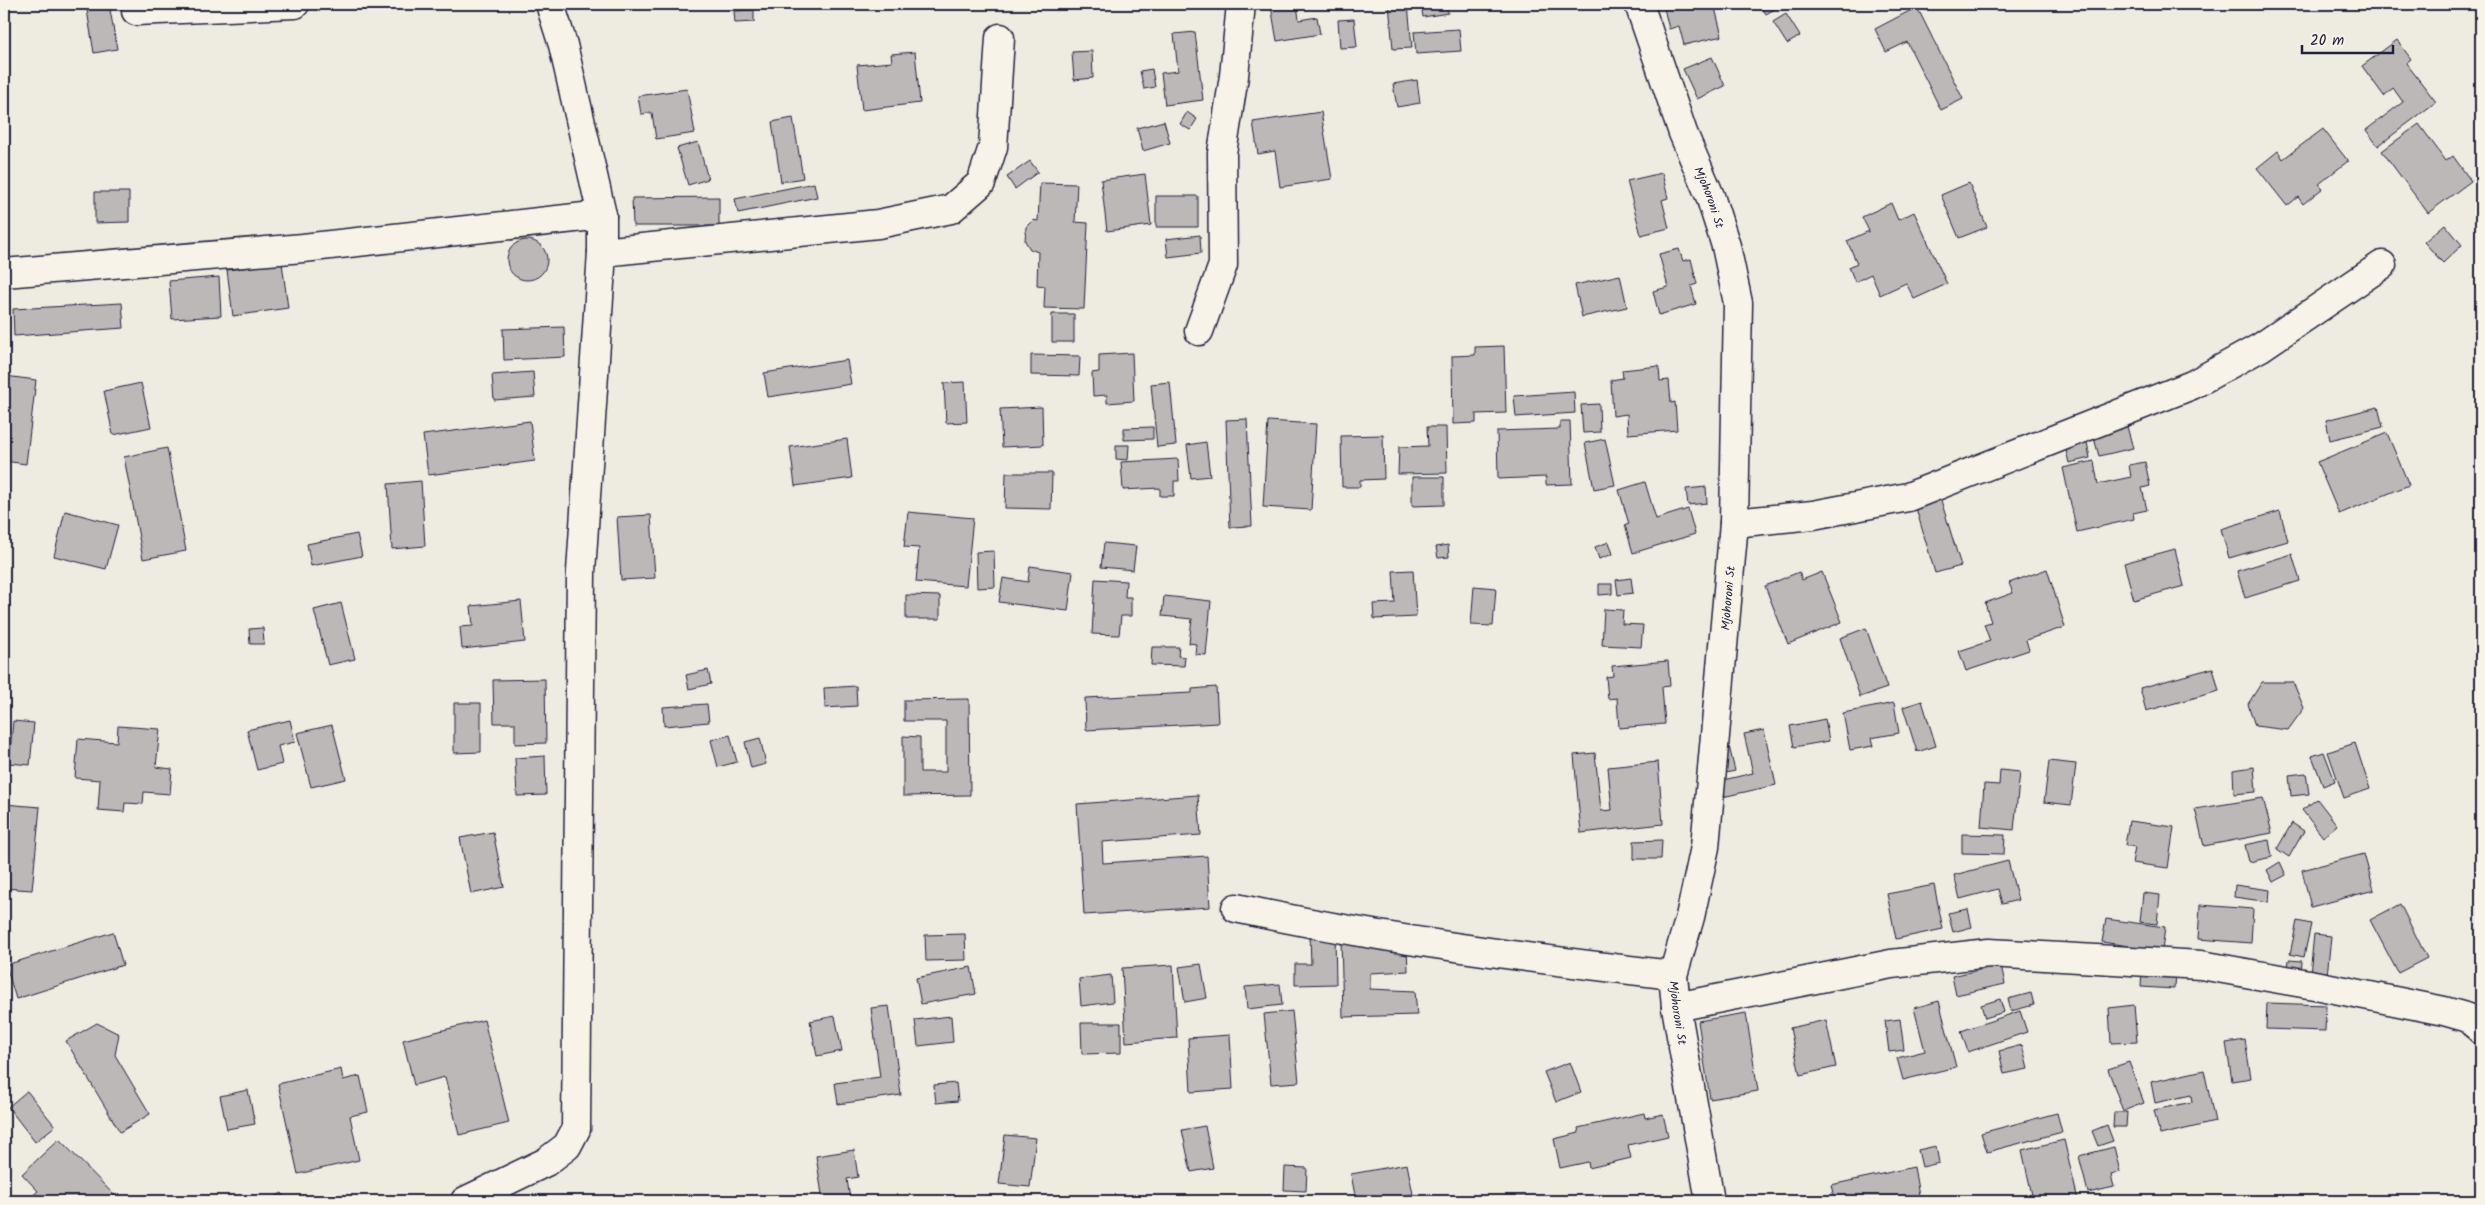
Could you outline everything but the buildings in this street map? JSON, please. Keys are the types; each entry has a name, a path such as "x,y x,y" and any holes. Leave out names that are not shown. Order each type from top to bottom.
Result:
{"street":[{"path":"136,11 295,4"},
{"path":"465,1201 546,1162 567,1146 576,1129 581,572 602,252 602,215 563,45 550,4"},
{"path":"1199,331 1223,265 1222,153 1234,76 1241,4"},
{"name":"Mjohoroni St","path":"1639,4 1683,133 1710,196 1726,246 1738,303 1734,523 1704,847 1690,917 1673,976 1676,1007 1710,1201"},
{"path":"602,252 878,224 951,210 981,183 993,147 1000,38"},
{"path":"4,273 303,248 602,215"},
{"path":"1734,523 1813,515 1908,497 2192,385 2261,347 2382,265"},
{"path":"1236,908 1295,921 1497,954 1673,976"},
{"path":"1676,1007 1891,964 1988,953 2201,965 2320,986 2444,1011 2470,1018 2481,1030"}]}
